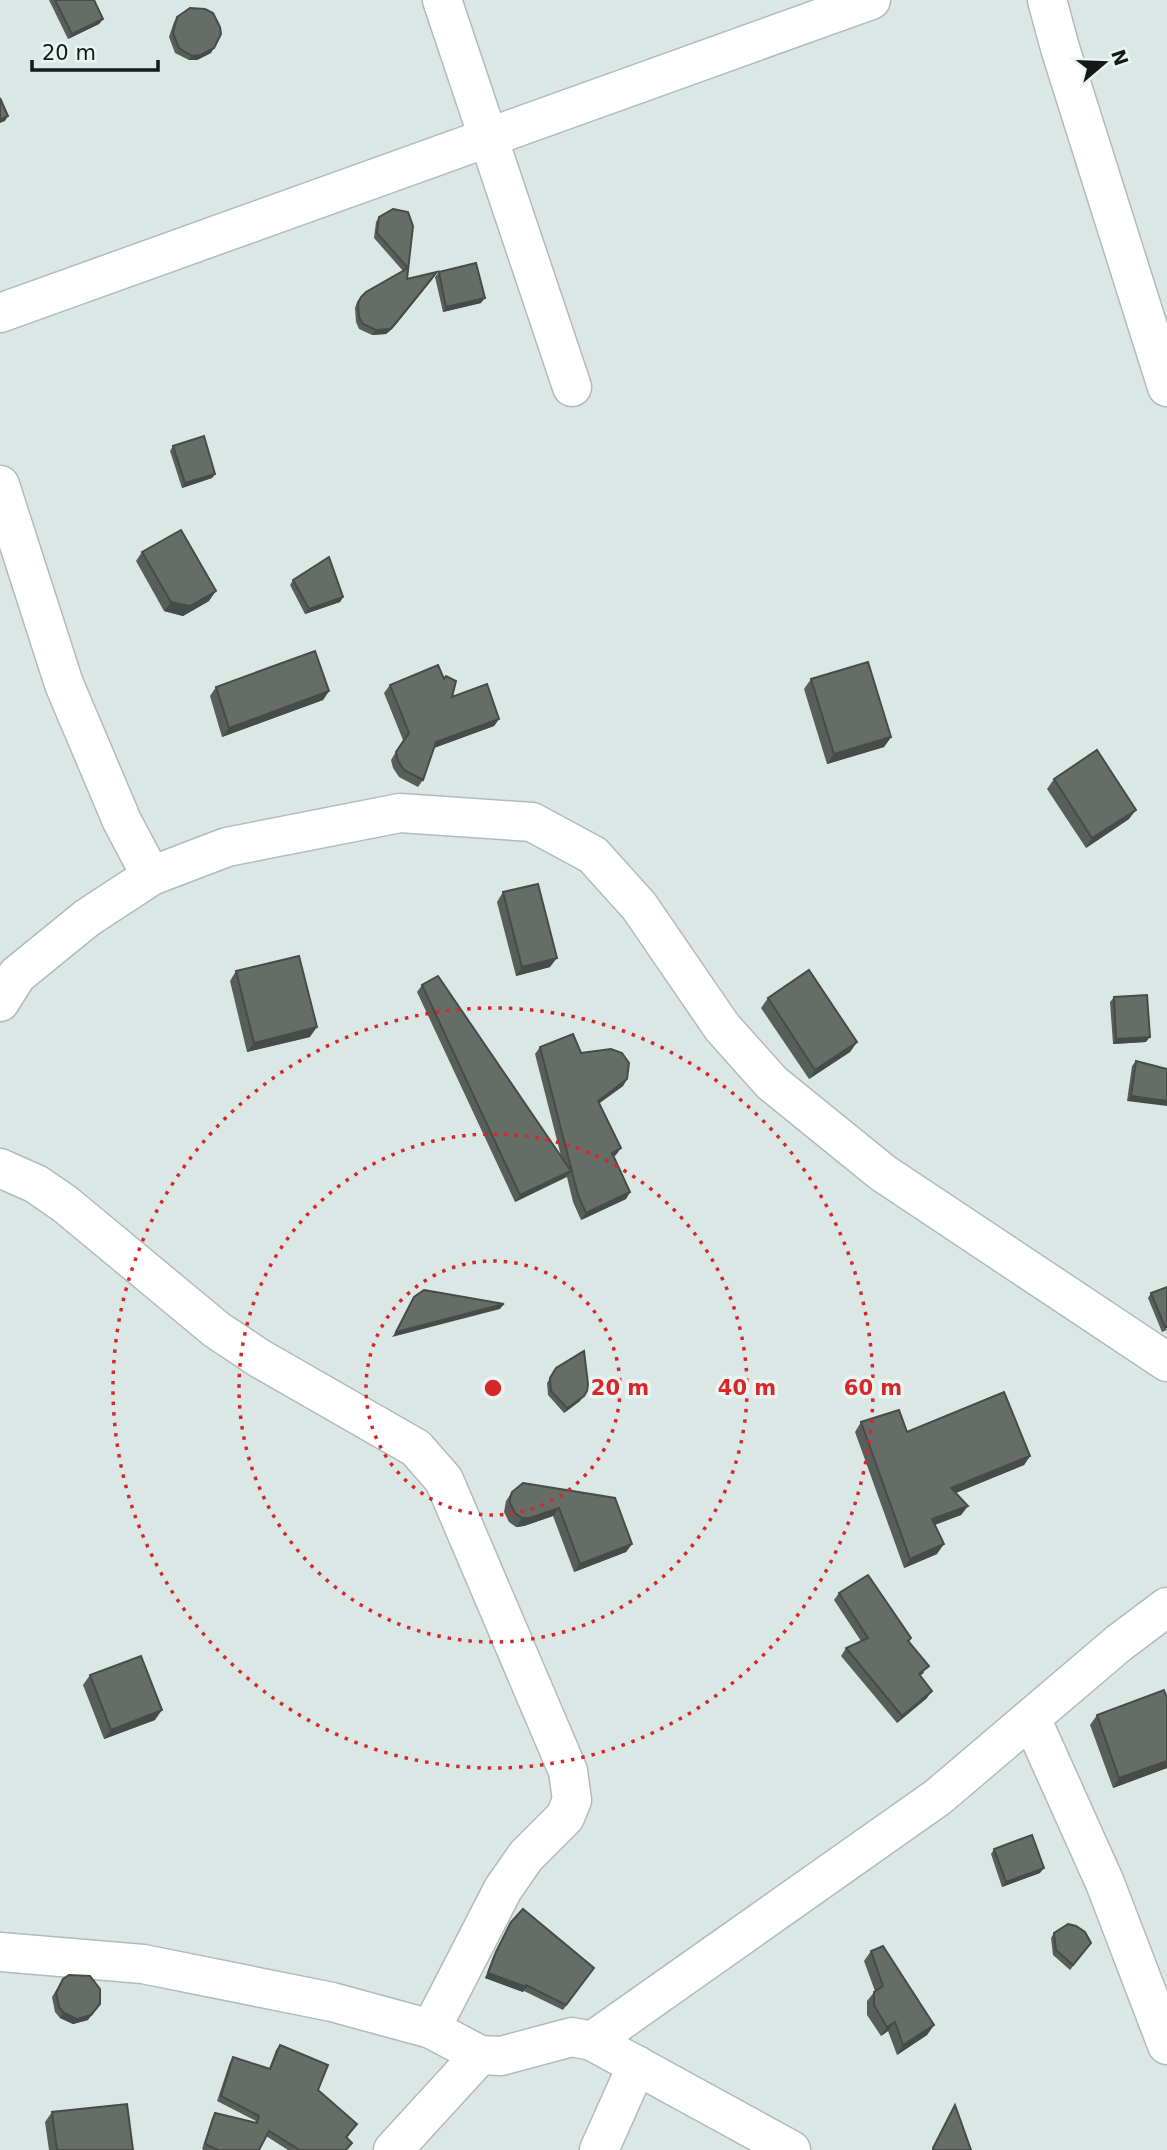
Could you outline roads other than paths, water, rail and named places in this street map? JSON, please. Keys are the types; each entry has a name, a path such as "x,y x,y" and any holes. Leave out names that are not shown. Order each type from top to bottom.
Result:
{"street":[{"path":"442,0 572,387"},
{"path":"0,313 871,0"},
{"path":"1047,0 1167,387"},
{"path":"0,485 64,684 122,821 151,876"},
{"path":"0,1002 18,975 87,918 151,876 227,847 400,813 532,822 593,855 639,906 722,1027 772,1083 883,1174 1167,1362"},
{"path":"0,1168 36,1184 65,1204 217,1330 259,1358 416,1448 444,1479 568,1772 572,1800 565,1817 526,1856 503,1889 431,2029"},
{"path":"592,2041 938,1797 1119,1643 1167,1608"},
{"path":"1031,1718 1105,1883 1167,2045"},
{"path":"0,1952 143,1964 332,2002 431,2029 480,2055 501,2056 572,2037 592,2041 791,2150"},
{"path":"393,2150 480,2055"},
{"path":"599,2150 637,2066"}]}
